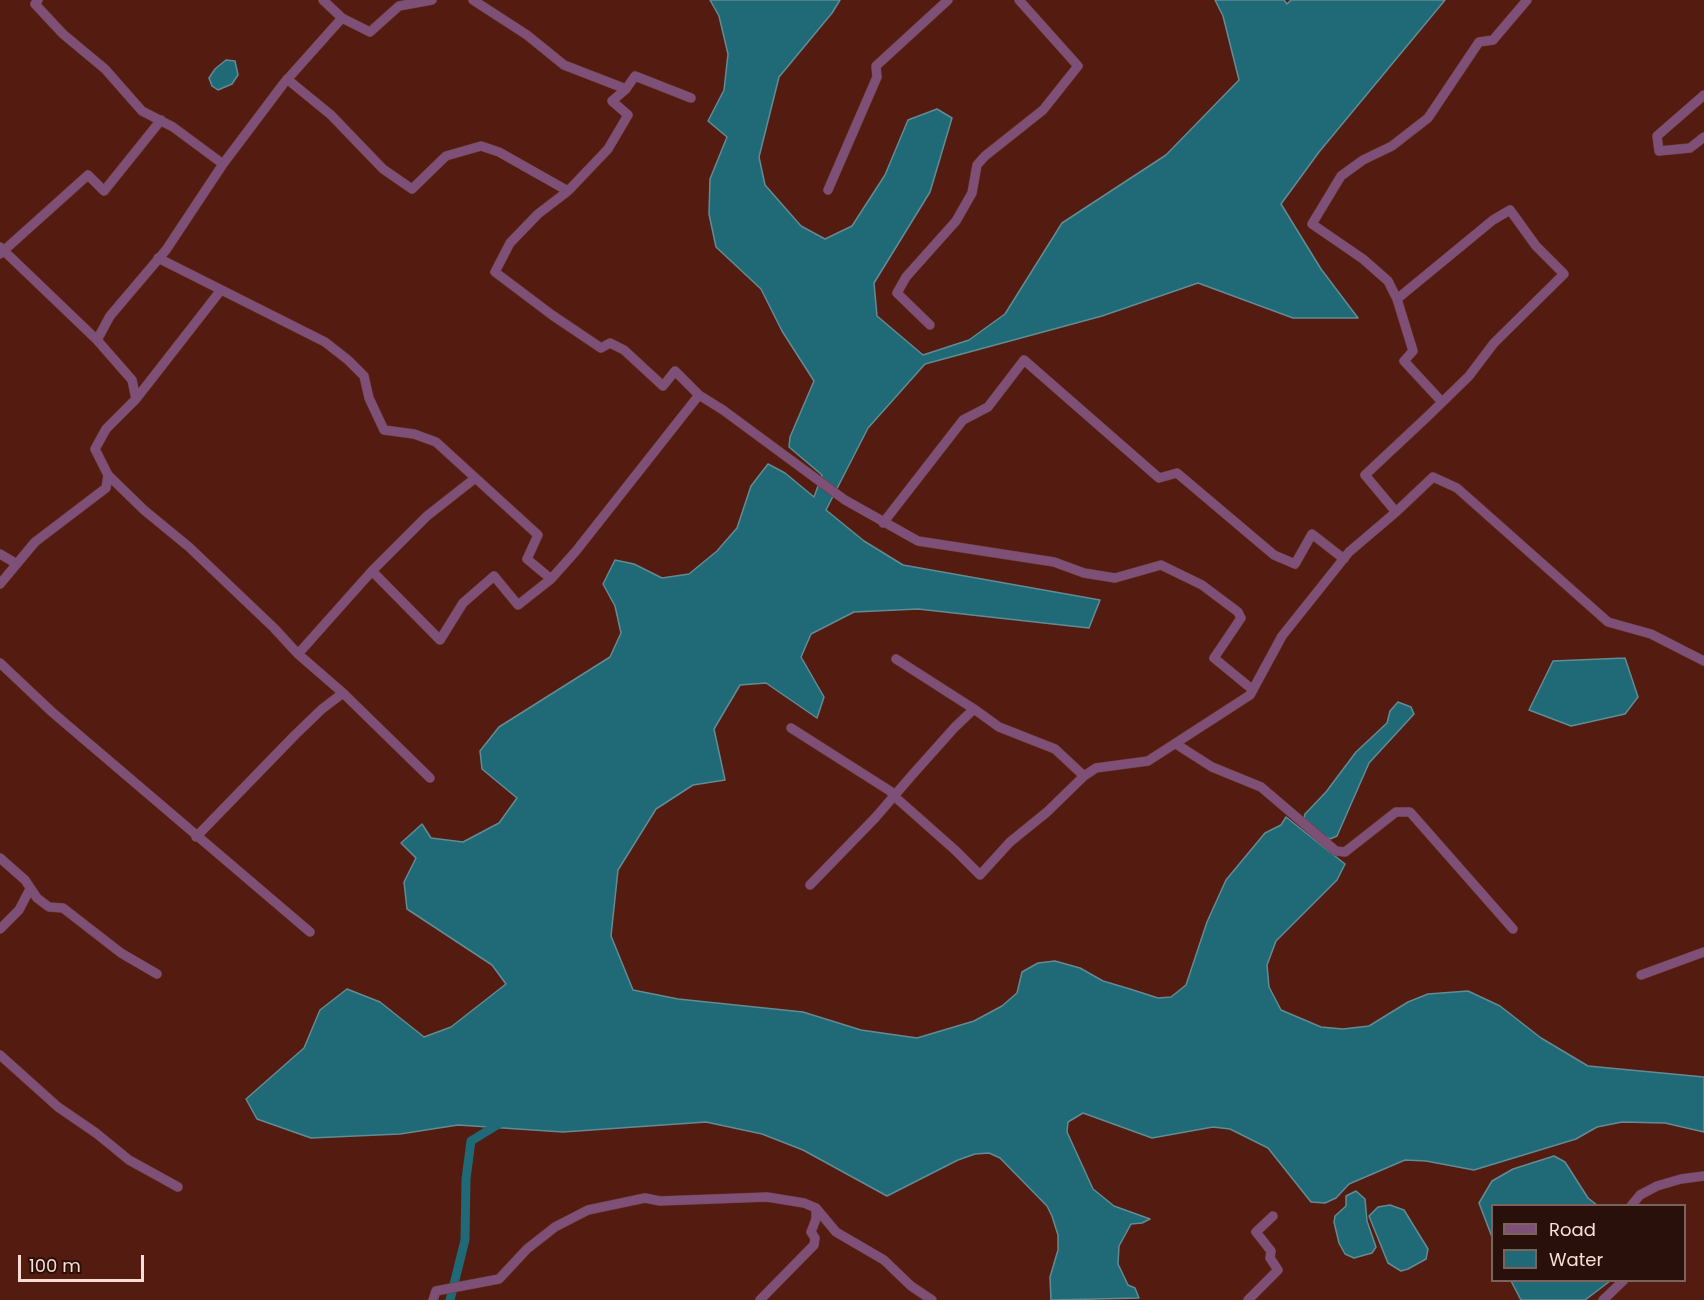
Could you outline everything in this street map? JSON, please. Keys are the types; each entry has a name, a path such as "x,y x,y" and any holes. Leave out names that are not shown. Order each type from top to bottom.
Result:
{"street":[{"path":"327,2 342,18 370,32 399,6 432,0"},
{"path":"473,0 527,35 564,65 626,88"},
{"path":"828,190 877,77 876,66 948,0"},
{"path":"930,325 897,293 906,277 956,221 972,193 977,165 1043,110 1078,66 1019,0"},
{"path":"1442,402 1404,361 1413,351 1397,299 1389,282 1371,266 1312,224 1341,176 1363,160 1392,146 1428,118 1479,42 1493,40 1527,0"},
{"path":"34,1 63,34 105,69 142,111 160,120 223,164"},
{"path":"97,340 110,316 166,250 223,164 287,79 342,18"},
{"path":"691,98 635,76 612,101 628,115 608,148 568,191 538,214 510,243 495,272 600,348 610,343 624,350 663,387 675,371 699,395 723,410 845,500 918,541 1054,562 1084,573 1115,578 1161,565 1202,585 1238,612 1239,623 1214,658 1254,690"},
{"path":"287,79 331,115 383,169 412,189 446,156 481,146 499,153 568,191"},
{"path":"1704,95 1657,136 1659,152 1690,148 1704,137"},
{"path":"136,399 132,380 97,340 2,251 88,175 104,191 160,120"},
{"path":"1396,512 1365,475 1468,376 1494,343 1564,274 1536,246 1510,210 1494,220 1397,299"},
{"path":"158,258 325,342 364,376 369,398 384,430 414,434 436,442 538,535 527,559 551,579"},
{"path":"221,290 136,399 106,429 95,448 108,474 144,510 189,547 298,654 343,693 430,778"},
{"path":"883,523 963,420 988,407 1024,360 1159,478 1177,473 1274,555 1295,564 1312,534 1344,559"},
{"path":"372,571 440,639 463,603 494,576 518,605 551,579 576,551 699,395"},
{"path":"0,584 35,542 106,488 108,474"},
{"path":"791,728 817,747 850,764 894,796 980,875 1010,842 1096,768 1148,761 1250,695 1282,636 1344,559 1433,477 1457,488 1517,538 1608,622 1651,634 1704,661"},
{"path":"298,654 372,571 427,516 474,479"},
{"path":"0,554 17,564"},
{"path":"896,659 999,727 1055,749 1084,776"},
{"path":"0,663 52,712 196,837 310,932"},
{"path":"196,837 302,728 343,693"},
{"path":"810,885 974,709"},
{"path":"1176,744 1220,771 1261,787 1336,851 1345,852 1396,812 1410,812 1513,929"},
{"path":"0,858 49,907 63,908 121,953 157,974"},
{"path":"0,929 19,910 30,889"},
{"path":"1641,975 1704,952"},
{"path":"0,1054 58,1107 96,1133 129,1160 178,1187"},
{"path":"1633,1204 1640,1196 1657,1186 1681,1179 1704,1176"},
{"path":"433,1300 436,1291 498,1280 527,1250 555,1227 588,1210 645,1198 660,1201 767,1197 804,1203 816,1208 836,1232 884,1260 911,1286 933,1300"},
{"path":"760,1300 814,1245 815,1238 811,1232 816,1219 816,1208"},
{"path":"1248,1300 1278,1270 1270,1258 1271,1251 1256,1233 1273,1216"},
{"path":"1603,1300 1623,1282"}],"water":[{"path":"710,0 840,0 832,13 779,77 759,157 765,185 801,226 825,239 852,226 885,175 908,120 937,109 952,118 930,192 874,283 877,316 923,355 969,340 1005,314 1062,223 1166,155 1239,80 1223,16 1215,0 1284,0 1287,4 1291,0 1445,0 1319,152 1281,204 1321,269 1358,318 1293,318 1198,283 1102,316 925,364 868,428 826,510 864,541 903,565 1100,600 1089,628 918,609 854,612 811,634 801,657 824,697 817,718 766,683 740,685 714,729 725,780 693,785 656,809 618,870 611,936 633,990 678,999 803,1012 861,1030 917,1038 974,1021 1002,1006 1017,993 1022,972 1038,963 1055,961 1080,968 1103,981 1158,998 1171,997 1186,985 1207,922 1226,880 1265,833 1281,825 1286,817 1345,864 1337,880 1276,941 1267,965 1269,987 1281,1010 1321,1027 1343,1029 1369,1026 1408,1002 1428,994 1468,991 1500,1006 1541,1038 1588,1066 1704,1077 1704,1132 1665,1123 1622,1122 1597,1127 1576,1139 1474,1170 1426,1161 1405,1160 1349,1184 1336,1198 1325,1203 1311,1202 1268,1148 1230,1129 1213,1127 1152,1138 1083,1113 1068,1122 1067,1132 1093,1189 1114,1206 1150,1219 1142,1223 1131,1224 1119,1246 1118,1264 1128,1285 1135,1288 1139,1298 1051,1300 1050,1277 1058,1250 1058,1235 1052,1216 1047,1206 1000,1158 989,1153 975,1154 958,1160 887,1196 803,1150 762,1134 706,1122 563,1132 458,1125 400,1134 311,1138 257,1119 246,1099 304,1048 320,1010 347,989 380,1002 424,1037 451,1027 506,984 492,965 407,909 404,882 416,858 401,843 422,824 431,838 463,842 499,823 517,798 482,769 480,751 499,727 610,657 621,633 615,606 603,584 615,560 634,564 662,578 689,574 717,551 737,528 751,486 768,464 785,473 814,497 822,475 789,447 790,437 814,381 782,331 761,289 716,247 709,214 710,179 727,137 708,121 724,90 728,54 719,16"},
{"path":"226,60 235,61 238,75 232,84 218,90 212,86 209,78 215,69"},
{"path":"1625,658 1638,697 1625,714 1571,726 1529,710 1553,661"},
{"path":"1398,702 1411,707 1414,714 1369,763 1337,836 1330,839 1324,836 1304,818 1305,814 1326,792 1356,752 1387,723 1390,711"},
{"path":"1554,1156 1565,1162 1588,1198 1596,1204 1491,1204 1491,1234 1479,1203 1492,1181 1513,1169"},
{"path":"1356,1191 1365,1199 1367,1221 1376,1247 1372,1253 1354,1258 1345,1254 1339,1243 1334,1222 1335,1216 1346,1206 1346,1196"},
{"path":"1390,1205 1404,1210 1428,1249 1426,1259 1401,1271 1388,1263 1369,1216 1378,1207"},
{"path":"1512,1282 1609,1282 1585,1300 1521,1300"}],"waterway":[{"path":"450,1300 465,1240 466,1179 471,1141 502,1122"}]}
